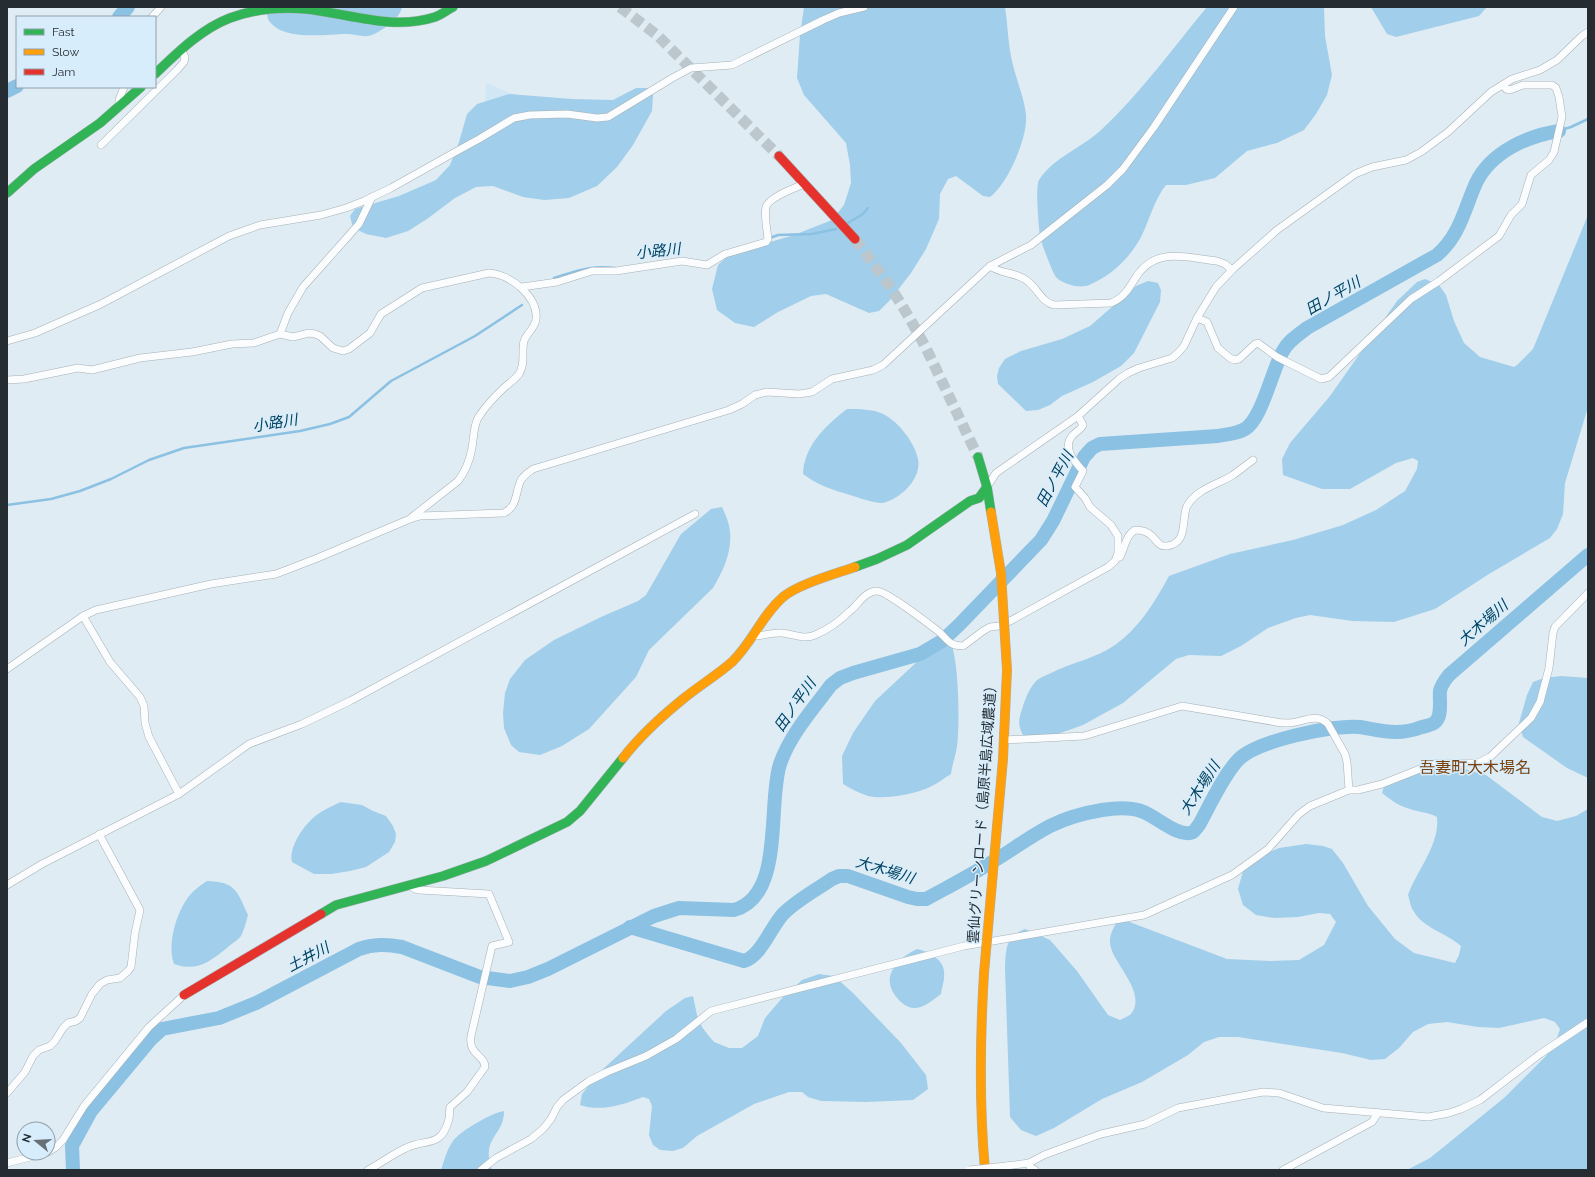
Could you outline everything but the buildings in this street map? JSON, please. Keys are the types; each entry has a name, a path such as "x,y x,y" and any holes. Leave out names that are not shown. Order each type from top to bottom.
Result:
{"street":[{"path":"153,16 160,7"},
{"path":"156,73 203,32 225,20 242,14 287,8 396,23 415,23 432,19 453,7"},
{"path":"7,342 36,333 101,304 229,236 260,225 321,215 346,208 372,197 480,139 514,118 530,115 567,114 597,118 608,116 691,68 732,65 823,20 839,13 864,7"},
{"path":"7,669 82,616 96,610 211,584 276,574 420,516 504,513 510,510 514,503 521,480 533,469 729,410 742,404 755,395 767,392 799,394 812,392 832,380 873,370 883,365 990,266 1032,245 1107,185 1123,169 1154,127 1234,7"},
{"path":"56,1147 84,1106 149,1027 184,995 336,905 443,876 486,861 567,822 580,811 630,750 658,720 732,662 754,636 771,610 783,597 798,588 877,559 907,545 970,501 979,498 996,473 1078,416 1119,379 1138,368 1172,358 1178,353 1186,343 1197,318 1216,287 1232,270 1277,230 1355,174 1372,167 1406,160 1421,152 1448,132 1491,92 1512,79 1540,70 1557,60 1588,32"},
{"path":"100,145 184,62 185,57 181,50"},
{"path":"1197,318 1207,322 1218,348 1234,360 1239,359 1254,344 1258,343 1279,358 1321,379 1329,377 1411,299 1439,281 1499,236 1511,215 1522,204 1531,175 1552,156 1562,116 1559,97 1554,86 1523,86 1510,90 1506,89 1503,85"},
{"path":"119,108 119,100 124,88"},
{"path":"7,193 14,185 36,168 85,135 119,108 140,88"},
{"path":"779,156 855,239"},
{"path":"522,287 557,282 592,271 616,271 682,261 707,265 725,254 766,242 768,239 765,209 767,204 773,198 804,184"},
{"path":"280,334 288,313 303,287 359,224 372,197"},
{"path":"990,266 1026,279 1044,300 1049,304 1054,305 1111,303 1119,300 1127,292 1146,264 1155,258 1167,256 1217,261 1225,264 1232,270"},
{"path":"7,380 24,379 78,368 92,370 140,358 192,352 232,344 254,343 280,334 293,337 309,333 315,334 320,336 333,348 343,350 349,349 370,333 381,314 422,288 429,285 489,273 498,274 516,282 522,287 534,306 536,319 533,328 525,341 524,364 514,381 506,386 488,405 479,418 473,431 472,448 464,474 458,481 410,519"},
{"path":"1078,416 1083,425 1082,428 1070,438 1068,443 1071,456 1083,471 1075,487 1085,498 1090,508 1115,530 1118,536 1119,544 1118,554 1115,560"},
{"name":"雲仙グリーンロード（島原半島広域農道）","path":"978,457 987,487 1002,573 1007,670 1003,759 984,973 980,1052 980,1096 985,1170"},
{"path":"754,636 770,633 782,633 804,637 815,635 850,612 871,592 876,591 888,596 953,645 963,646 983,631 1012,620 1108,567 1120,557 1128,537 1131,532 1135,530 1148,533 1161,546 1166,547 1172,544 1181,535 1185,521 1185,512 1190,502 1204,490 1233,475 1253,460"},
{"path":"7,885 42,864 179,794 249,744 302,724 350,701 695,514"},
{"path":"481,1170 496,1158 531,1139 543,1129 563,1100 589,1081 646,1056 676,1039 711,1012 964,946 1144,915 1232,876 1268,849 1299,814 1310,806 1349,790 1358,790 1382,784 1435,763 1478,763 1490,757 1531,718 1540,702 1548,668 1553,633 1558,623 1588,593"},
{"path":"82,616 110,662 140,697 144,706 145,723 149,737 179,794"},
{"path":"1004,740 1084,736 1182,706 1276,722 1289,723 1317,717 1324,720 1328,724 1345,754 1349,790"},
{"path":"7,1093 25,1072 33,1056 39,1050 50,1046 68,1023 76,1022 80,1018 92,994 100,984 107,980 120,978 130,967 140,910 99,834"},
{"path":"368,1170 407,1147 437,1140 447,1126 450,1118 450,1107 467,1092 485,1067 485,1063 472,1049 470,1043 492,946 509,942 489,894 415,890 409,885"},
{"path":"969,1170 1029,1163 1044,1155 1102,1134 1145,1124 1178,1108 1263,1092 1279,1093 1324,1108 1378,1113 1428,1117 1462,1109 1480,1100 1540,1054 1588,1022"},
{"path":"1283,1170 1293,1163 1372,1122 1378,1113"},
{"path":"1029,1163 1030,1167 1035,1170"}],"shaded area":[{"path":"267,7 402,7 398,16 389,25 373,35 366,36 347,34 293,34 274,26 268,19"},
{"path":"804,7 1005,7 1011,58 1024,102 1026,124 1016,159 1004,182 990,197 983,196 956,176 948,179 940,194 939,219 926,249 911,273 891,299 879,311 869,313 826,294 811,296 778,312 754,327 735,323 717,310 712,289 718,265 730,254 794,235 832,220 844,205 851,183 850,165 846,143 804,95 797,78 800,35"},
{"path":"1207,7 1324,7 1325,36 1332,75 1327,95 1316,114 1304,130 1277,143 1247,151 1215,178 1186,185 1166,185 1158,197 1137,245 1119,266 1105,277 1085,286 1076,286 1062,282 1054,275 1040,237 1037,199 1039,180 1059,159 1100,131 1115,117 1142,87"},
{"path":"1371,7 1487,7 1479,16 1396,37 1387,34"},
{"path":"486,83 518,96 485,109"},
{"path":"636,88 648,88 653,95 652,111 633,145 617,167 597,186 569,198 544,200 523,197 493,186 476,187 455,198 408,231 386,238 366,234 356,229 352,224 350,216 355,209 399,196 436,180 450,165 459,142 467,114 477,104 509,94 572,99 613,100"},
{"path":"1588,215 1588,407 1565,483 1563,514 1557,529 1550,538 1489,574 1435,609 1394,622 1352,621 1310,615 1296,618 1268,628 1241,646 1221,656 1189,655 1176,659 1123,703 1083,725 1041,740 1023,735 1019,724 1020,714 1028,692 1037,680 1059,669 1100,654 1124,638 1146,614 1169,576 1230,554 1293,540 1343,525 1376,510 1405,491 1417,469 1418,461 1413,458 1396,463 1350,489 1322,489 1283,475 1282,459 1290,443 1330,396 1397,301 1417,282 1425,279 1439,285 1446,295 1454,321 1464,343 1480,357 1514,367 1517,365 1533,349"},
{"path":"1148,281 1158,283 1161,290 1160,302 1134,353 1121,366 1093,382 1062,396 1050,405 1038,410 1026,411 998,384 997,376 999,368 1005,359 1021,351 1062,339 1090,326 1136,286"},
{"path":"847,409 870,410 879,412 889,417 905,433 913,446 918,459 917,474 903,493 890,501 883,503 866,500 831,489 803,474 807,454 812,445 824,429"},
{"path":"722,507 727,518 730,531 729,548 725,564 713,588 649,650 636,677 589,729 562,746 540,755 519,752 511,745 504,728 503,713 505,693 510,679 525,660 554,640 638,601 646,595 681,534 711,509"},
{"path":"950,641 957,676 958,708 957,746 951,774 924,790 891,797 868,796 843,784 842,756 853,733 875,701 920,659 940,645"},
{"path":"1561,676 1588,678 1588,778 1567,768 1523,737 1519,723 1527,695 1533,682 1544,678"},
{"path":"1447,764 1486,775 1542,817 1557,821 1576,816 1588,809 1588,1170 1407,1170 1430,1158 1504,1098 1545,1057 1555,1044 1560,1029 1555,1022 1544,1018 1499,1028 1478,1027 1447,1022 1428,1024 1413,1032 1399,1048 1385,1059 1371,1060 1342,1053 1238,1037 1219,1037 1204,1042 1188,1055 1142,1082 1102,1099 1054,1128 1036,1136 1021,1130 1010,1117 1005,968 1006,949 1010,940 1018,932 1025,929 1050,940 1077,971 1108,1015 1120,1020 1131,1014 1135,1006 1135,998 1129,980 1111,948 1111,934 1117,922 1127,921 1227,959 1270,961 1299,960 1324,945 1336,922 1330,914 1319,913 1298,917 1274,918 1256,915 1243,905 1238,889 1243,871 1254,859 1279,848 1306,844 1323,846 1332,849 1343,863 1368,906 1395,939 1414,953 1455,963 1461,946 1422,921 1412,908 1408,895 1432,847 1437,827 1437,817 1403,807 1382,793 1385,783 1403,772"},
{"path":"341,802 362,805 386,816 393,826 396,834 395,842 389,852 366,867 331,874 314,874 292,862 293,849 305,827 321,812"},
{"path":"207,881 224,883 234,889 238,894 248,915 243,931 241,936 214,958 202,964 189,967 174,964 172,956 172,938 177,919 190,895"},
{"path":"917,949 934,956 941,963 944,977 941,994 925,1005 914,1008 905,1005 898,999 892,991 890,977 892,970 902,958"},
{"path":"819,974 834,976 853,993 901,1043 926,1075 928,1089 913,1100 866,1102 821,1101 808,1097 802,1092 789,1092 754,1104 697,1136 683,1148 673,1151 660,1150 653,1145 649,1135 652,1106 649,1099 643,1097 628,1103 603,1108 580,1105 582,1094 601,1071 666,1011 685,998 693,996 697,1015 702,1027 714,1042 729,1048 742,1048 758,1036 765,1018 783,997 802,980"},
{"path":"504,1111 500,1128 490,1145 489,1158 492,1170 441,1170 449,1148 453,1141 462,1132 485,1118"}],"waterway":[{"path":"120,16 128,7"},
{"path":"7,91 16,86"},
{"name":"田ノ平川","path":"1561,130 1588,119"},
{"name":"田ノ平川","path":"73,1170 72,1146 91,1111 151,1039 162,1029 219,1018 256,1003 359,949 380,945 402,947 480,977 510,981 528,977 548,969 654,916 679,908 734,910 750,901 761,887 768,868 776,781 784,753 809,713 831,685 840,678 853,673 920,654 942,641 1041,540 1053,521 1084,457 1092,448 1100,444 1218,436 1235,433 1245,429 1251,424 1257,415 1279,359 1290,341 1307,328 1437,255 1445,247 1456,231 1476,183 1491,162 1500,154 1523,141 1547,133 1559,131"},
{"name":"小路川","path":"848,223 863,214 868,208"},
{"name":"小路川","path":"770,238 778,235 812,234 836,229"},
{"name":"小路川","path":"554,278 591,268 615,268"},
{"name":"小路川","path":"7,505 51,499 80,491 111,479 149,460 184,448 300,431 330,424 349,417 391,381 475,336 522,305"},
{"name":"大木場川","path":"630,927 744,961 756,953 788,909 807,895 839,876 848,876 908,897 926,899 963,879 1050,826 1082,814 1111,809 1132,809 1147,813 1167,826 1181,832 1193,832 1199,825 1222,782 1232,767 1247,753 1261,746 1296,735 1332,728 1360,727 1398,732 1413,730 1434,723 1439,717 1440,713 1441,689 1443,683 1449,675 1588,555"}],"tunnel":[{"path":"620,7 657,35 779,156"},
{"path":"855,239 891,288 909,317 926,348 978,457"}],"traffic: fast":[{"path":"156,73 190,42 209,28 239,15 286,8 321,11 386,22 403,22 419,21 435,17 453,7"},
{"path":"7,193 34,169 100,123 140,88"},
{"path":"978,457 987,487 991,512"},
{"path":"855,567 877,559 907,545 970,501 979,498 987,487"},
{"path":"321,914 336,905 443,876 486,861 567,822 580,811 623,758"}],"traffic: slow":[{"path":"991,512 1001,573 1007,670"},
{"path":"623,758 644,734 667,712 732,662 769,612 783,597 798,588 855,567"},
{"path":"1003,759 1007,670"},
{"path":"984,973 1003,759"},
{"path":"984,973 981,1072 985,1170"}],"traffic: jam":[{"path":"779,156 855,239"},
{"path":"184,995 321,914"}],"district":[{"name":"吾妻町大木場名","path":"1475,767"}],"water label":[{"name":"土井川","path":"308,957"}]}
